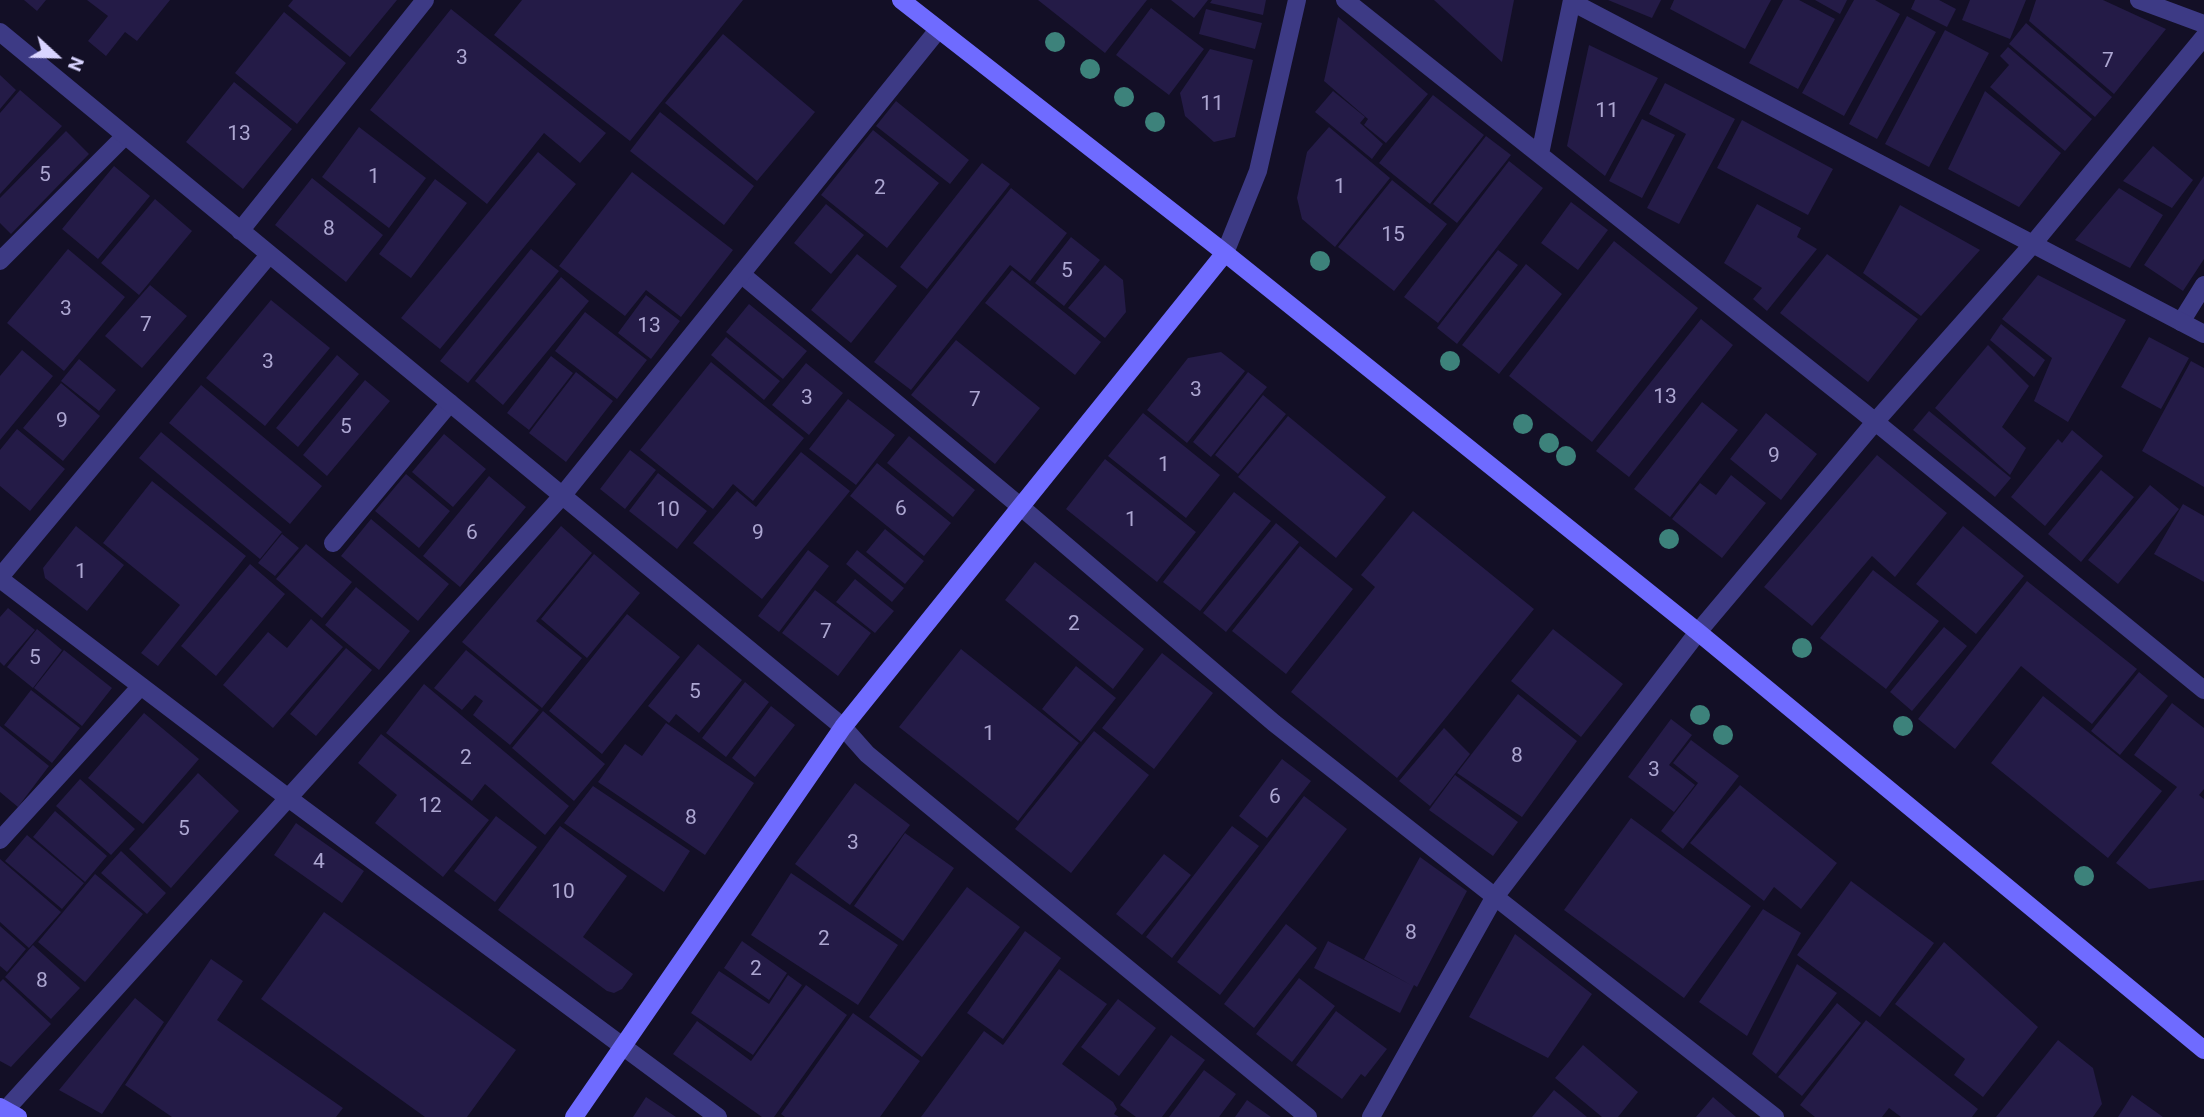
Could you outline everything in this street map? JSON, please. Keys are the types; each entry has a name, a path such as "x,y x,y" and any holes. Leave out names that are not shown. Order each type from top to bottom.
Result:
{"street":[{"path":"240,231 425,0"},
{"path":"901,0 1225,253 1698,632 2204,1050"},
{"path":"574,1117 843,727 1225,253 1258,171 1297,0"},
{"path":"1345,0 1875,422 2204,690"},
{"path":"2139,0 2204,24"},
{"path":"1540,153 1572,1 2204,334"},
{"path":"6,1113 287,797 562,496 938,30"},
{"path":"0,32 843,727 867,754 1308,1117"},
{"path":"1371,1117 1494,898 1698,632 1875,422 2032,245 2204,37"},
{"path":"0,261 125,136"},
{"path":"269,255 0,578 287,797 718,1117"},
{"path":"741,274 1274,723 1775,1117"},
{"path":"2181,322 2204,285"},
{"path":"333,543 450,403"},
{"path":"0,840 141,686"}],"building":[{"path":"24,0 46,0 37,11"},
{"path":"87,0 170,0 137,41 125,32 106,56 88,41 108,16"},
{"path":"293,0 397,0 350,57 288,6"},
{"path":"522,0 743,0 630,141 494,35"},
{"path":"1038,0 1147,0 1105,53"},
{"path":"1171,0 1208,0 1194,18"},
{"path":"1212,0 1266,0 1263,15 1210,3"},
{"path":"1434,0 1514,0 1502,62"},
{"path":"1608,0 1661,0 1652,18"},
{"path":"1674,0 1771,0 1745,49 1670,9"},
{"path":"1783,0 1799,0 1835,19 1798,89 1749,63"},
{"path":"1815,0 1847,0 1840,14"},
{"path":"1854,0 1875,0 1900,14 1844,116 1802,93"},
{"path":"1915,0 1939,0 1956,9 1947,27 1911,9"},
{"path":"1970,0 2026,0 2010,39 1962,20"},
{"path":"2036,0 2103,0 2166,29 2114,94 2029,21"},
{"path":"1151,8 1204,49 1169,95 1116,55"},
{"path":"451,9 606,133 580,163 544,133 487,204 370,110"},
{"path":"1206,9 1262,23 1255,49 1199,34"},
{"path":"284,12 346,63 297,124 235,73"},
{"path":"1907,16 1936,32 1877,139 1849,124"},
{"path":"1338,17 1428,94 1386,143 1364,125 1368,119 1324,81"},
{"path":"2026,23 2112,97 2095,117 2009,44"},
{"path":"1945,30 1989,53 1929,167 1885,144"},
{"path":"723,34 815,112 757,181 665,103"},
{"path":"1589,45 1658,78 1605,176 1567,146"},
{"path":"2008,47 2092,119 2065,151 1990,87 2009,65 2000,56"},
{"path":"1210,49 1253,60 1235,137 1214,142 1185,116 1180,93"},
{"path":"0,75 16,90 0,109"},
{"path":"234,82 292,129 243,189 186,142"},
{"path":"1665,83 1735,119 1679,224 1647,208 1686,134 1649,114"},
{"path":"20,90 62,126 0,194 0,113"},
{"path":"1333,91 1365,117 1360,123 1383,144 1372,159 1315,112"},
{"path":"1985,91 2061,153 2019,207 1948,169"},
{"path":"1433,95 1484,135 1430,204 1379,163"},
{"path":"896,101 969,160 950,184 876,126"},
{"path":"660,112 754,186 724,225 630,151"},
{"path":"1642,119 1675,135 1642,198 1609,181"},
{"path":"1742,120 1833,169 1808,215 1717,168"},
{"path":"359,127 426,178 389,228 322,177"},
{"path":"1329,127 1390,178 1335,247 1302,219 1297,198 1307,152"},
{"path":"873,130 939,183 887,248 821,195"},
{"path":"66,131 89,154 11,234 0,223 0,198"},
{"path":"1486,136 1511,155 1457,223 1433,204"},
{"path":"2153,146 2193,180 2172,208 2123,181"},
{"path":"538,152 576,184 440,349 401,318"},
{"path":"1509,161 1543,188 1438,323 1404,297"},
{"path":"982,163 1010,184 927,289 900,267"},
{"path":"114,166 150,196 98,259 62,229"},
{"path":"632,172 733,250 681,317 646,290 625,316 559,266"},
{"path":"2204,176 2204,259 2183,291 2144,265"},
{"path":"312,178 383,235 346,282 275,225"},
{"path":"435,179 467,203 411,278 379,254"},
{"path":"1392,180 1447,224 1394,291 1338,247"},
{"path":"1011,188 1067,233 1030,281 1010,265 911,390 874,362"},
{"path":"2119,188 2163,215 2130,268 2075,240"},
{"path":"155,199 192,231 139,295 101,263"},
{"path":"1571,202 1608,230 1578,270 1541,243"},
{"path":"826,204 864,235 831,274 794,243"},
{"path":"1757,204 1801,228 1797,237 1817,249 1767,311 1753,299 1762,288 1724,263"},
{"path":"1900,205 1980,250 1921,316 1863,273"},
{"path":"1071,237 1100,260 1064,306 1035,283"},
{"path":"1614,241 1698,308 1592,442 1509,376"},
{"path":"68,249 125,297 64,371 7,323"},
{"path":"531,249 559,271 468,383 440,361"},
{"path":"1498,250 1518,265 1457,344 1437,328"},
{"path":"857,254 897,286 851,343 811,310"},
{"path":"1827,254 1918,319 1868,382 1780,313"},
{"path":"1526,264 1562,294 1499,374 1462,345"},
{"path":"1105,265 1123,280 1126,312 1105,338 1068,308"},
{"path":"1012,270 1101,342 1075,375 985,303"},
{"path":"2038,275 2126,320 2068,422 2034,401 2052,358 2002,319"},
{"path":"561,277 589,301 503,405 475,381"},
{"path":"150,285 187,316 142,368 105,336"},
{"path":"646,295 680,321 651,359 618,333"},
{"path":"271,300 330,348 265,426 206,378"},
{"path":"749,304 807,351 783,379 726,332"},
{"path":"585,312 647,360 617,399 555,351"},
{"path":"1701,319 1733,345 1629,477 1596,451"},
{"path":"2001,324 2045,360 2034,377 1990,340"},
{"path":"726,337 780,381 764,400 711,355"},
{"path":"2149,337 2189,358 2161,409 2121,387"},
{"path":"956,340 1040,408 995,464 911,395"},
{"path":"1988,345 2029,386 2002,427 2026,448 2010,475 1935,408"},
{"path":"22,350 53,376 0,440 0,376"},
{"path":"1221,352 1245,371 1187,443 1147,410 1188,358"},
{"path":"337,355 359,374 298,447 276,428"},
{"path":"551,356 573,373 529,430 507,413"},
{"path":"79,359 116,390 99,411 61,381"},
{"path":"2191,361 2204,368 2204,487 2142,451"},
{"path":"711,362 804,438 753,501 733,484 713,509 640,450"},
{"path":"806,363 843,393 809,435 772,405"},
{"path":"576,372 613,401 566,462 529,433"},
{"path":"1248,372 1267,387 1211,457 1193,442"},
{"path":"365,380 390,401 327,476 303,455"},
{"path":"61,383 100,416 63,461 23,428"},
{"path":"201,385 322,486 290,524 169,423"},
{"path":"1263,395 1286,414 1238,474 1215,455"},
{"path":"848,399 895,435 856,485 809,449"},
{"path":"1702,402 1738,430 1670,517 1634,489"},
{"path":"1929,411 2011,478 1995,497 1913,430"},
{"path":"1143,413 1220,475 1186,518 1108,456"},
{"path":"1766,413 1817,454 1781,500 1730,459"},
{"path":"1288,416 1386,497 1336,558 1238,477"},
{"path":"17,429 65,469 30,511 0,486 0,450"},
{"path":"2072,430 2103,456 2045,526 2011,497 2058,439 2062,443"},
{"path":"161,432 282,532 260,559 139,458"},
{"path":"444,434 486,469 453,507 412,472"},
{"path":"909,436 975,490 953,517 887,463"},
{"path":"630,450 656,470 625,509 600,489"},
{"path":"801,452 850,491 762,599 693,543 737,491 756,507"},
{"path":"1877,455 1947,513 1895,577 1872,556 1812,626 1764,587"},
{"path":"1105,459 1196,532 1157,582 1066,509"},
{"path":"877,463 951,523 924,556 850,496"},
{"path":"2101,470 2134,497 2081,562 2048,534"},
{"path":"658,473 707,511 677,549 629,511"},
{"path":"406,474 450,511 419,548 375,511"},
{"path":"1731,475 1766,503 1722,558 1672,519 1700,483 1716,495"},
{"path":"489,476 526,507 460,587 423,556"},
{"path":"152,481 246,556 158,666 141,653 180,605 103,543"},
{"path":"2150,485 2179,509 2118,584 2088,560"},
{"path":"1234,492 1271,521 1200,611 1163,582"},
{"path":"2183,504 2204,516 2204,582 2154,554"},
{"path":"1413,511 1534,609 1397,778 1291,692 1375,587 1361,575"},
{"path":"371,519 449,584 418,621 341,556"},
{"path":"1276,523 1299,542 1226,632 1203,613"},
{"path":"76,526 124,565 87,611 45,578 43,568"},
{"path":"561,526 592,553 536,621 582,658 542,708 462,642"},
{"path":"1963,526 2024,576 1976,634 1916,584"},
{"path":"885,529 924,561 905,584 866,552"},
{"path":"282,534 299,548 275,576 258,563"},
{"path":"306,544 352,582 322,618 276,579"},
{"path":"1300,546 1353,589 1286,674 1232,631"},
{"path":"808,550 829,566 779,632 758,616"},
{"path":"857,550 904,588 892,602 846,564"},
{"path":"594,554 640,593 587,658 541,619"},
{"path":"1035,562 1144,649 1113,689 1005,600"},
{"path":"250,564 285,594 216,676 181,646"},
{"path":"1873,570 1939,621 1886,689 1820,638"},
{"path":"855,579 894,611 875,633 836,602"},
{"path":"2027,581 2137,669 2092,724 2021,666 1955,749 1918,719"},
{"path":"356,587 410,631 379,670 325,625"},
{"path":"815,590 871,633 838,676 782,633"},
{"path":"8,608 35,630 4,666 0,662 0,617"},
{"path":"627,614 680,657 602,754 549,711"},
{"path":"311,619 343,647 273,728 223,685 268,632 287,648"},
{"path":"1944,627 1967,646 1912,711 1890,692"},
{"path":"37,629 62,650 33,688 7,667"},
{"path":"1553,629 1623,684 1581,737 1511,681"},
{"path":"698,644 742,680 699,733 676,714 669,723 648,706"},
{"path":"346,648 372,670 316,736 290,714"},
{"path":"961,649 1079,743 1018,821 899,727"},
{"path":"64,650 112,688 82,726 34,688"},
{"path":"466,650 539,710 510,745 473,715 483,701 475,695 462,710 434,688"},
{"path":"1162,653 1213,693 1154,769 1102,728"},
{"path":"1076,666 1116,698 1081,742 1042,709"},
{"path":"2139,672 2168,696 2120,755 2091,731"},
{"path":"745,682 769,702 726,757 702,738"},
{"path":"424,684 569,806 545,835 485,784 472,801 386,733"},
{"path":"31,690 80,728 52,763 4,725"},
{"path":"1518,694 1577,741 1522,817 1457,773"},
{"path":"2043,696 2162,791 2108,858 1991,763"},
{"path":"2172,703 2204,728 2204,789 2199,795 2204,799 2204,880 2149,889 2116,863 2177,787 2134,755"},
{"path":"771,706 795,725 755,777 732,758"},
{"path":"543,711 605,764 574,801 512,748"},
{"path":"144,713 199,759 143,824 88,778"},
{"path":"1671,719 1692,735 1669,765 1695,785 1674,812 1628,777"},
{"path":"666,723 754,783 705,855 598,782 625,744 642,756"},
{"path":"0,726 49,766 18,807 0,792"},
{"path":"1444,728 1470,754 1430,806 1399,781"},
{"path":"1094,731 1149,775 1071,873 1015,829"},
{"path":"381,734 489,820 443,877 375,823 397,795 358,763"},
{"path":"1691,740 1739,776 1683,849 1661,831 1698,783 1673,763"},
{"path":"1282,759 1311,781 1267,838 1239,816"},
{"path":"198,773 239,811 171,888 129,849"},
{"path":"1455,775 1518,822 1493,856 1429,810"},
{"path":"80,779 135,829 111,855 56,806"},
{"path":"855,783 910,825 850,905 795,864"},
{"path":"1740,785 1837,863 1801,909 1774,887 1764,901 1690,843"},
{"path":"593,786 690,851 664,892 564,823"},
{"path":"1304,796 1347,829 1220,995 1177,962"},
{"path":"55,811 107,856 85,882 33,837"},
{"path":"496,816 537,847 495,902 454,871"},
{"path":"1631,818 1751,906 1684,998 1564,910"},
{"path":"296,823 364,871 342,903 274,855"},
{"path":"560,826 627,876 583,937 633,974 622,989 614,993 607,991 498,910"},
{"path":"1232,826 1259,846 1172,958 1146,937"},
{"path":"905,833 954,868 903,941 854,906"},
{"path":"27,835 84,883 62,909 5,861"},
{"path":"121,851 166,893 147,914 101,873"},
{"path":"1164,854 1191,875 1142,935 1116,914"},
{"path":"1420,857 1467,891 1417,987 1414,985 1400,1013 1314,968 1328,941 1411,985 1364,959"},
{"path":"0,859 61,912 29,948 0,922"},
{"path":"791,873 898,945 858,1005 751,935"},
{"path":"95,874 143,914 85,982 38,942"},
{"path":"1851,881 1934,943 1880,1017 1797,955"},
{"path":"967,887 1020,927 922,1057 869,1017"},
{"path":"1763,909 1801,933 1747,1036 1699,1002"},
{"path":"324,912 516,1050 467,1117 425,1117 261,999"},
{"path":"1286,924 1317,948 1254,1028 1224,1004"},
{"path":"0,926 26,949 7,972 0,966"},
{"path":"1025,931 1061,958 1003,1039 967,1013"},
{"path":"1515,934 1592,994 1548,1058 1469,1017"},
{"path":"742,941 787,973 769,1000 724,968"},
{"path":"1944,942 2038,1027 1983,1097 1954,1075 1965,1059 1895,1004"},
{"path":"33,945 80,988 51,1019 5,977"},
{"path":"211,959 243,981 217,1020 343,1108 336,1117 172,1117 125,1085"},
{"path":"1797,964 1837,993 1776,1074 1752,1054"},
{"path":"1059,969 1107,1004 1062,1064 1113,1102 1117,1109 1114,1114 1119,1117 921,1117 984,1031 1003,1045"},
{"path":"719,971 769,1004 788,975 802,985 753,1055 691,1013"},
{"path":"1299,978 1335,1006 1292,1062 1256,1034"},
{"path":"3,979 51,1024 11,1067 0,1061 0,982"},
{"path":"806,985 847,1015 774,1117 762,1117 673,1054 697,1021 751,1061"},
{"path":"135,998 164,1022 102,1114 59,1090"},
{"path":"1118,999 1156,1028 1119,1076 1081,1047"},
{"path":"1837,1003 1861,1023 1802,1096 1778,1077"},
{"path":"1336,1011 1387,1049 1365,1077 1361,1074 1342,1099 1296,1065"},
{"path":"853,1013 920,1061 880,1117 785,1117 781,1114"},
{"path":"1866,1020 1978,1109 1972,1117 1901,1117 1889,1108 1882,1117 1815,1117 1800,1105"},
{"path":"1171,1035 1205,1060 1162,1117 1136,1117 1120,1105"},
{"path":"2058,1040 2093,1068 2102,1104 2093,1117 1996,1117"},
{"path":"1583,1045 1638,1092 1618,1117 1602,1117 1555,1078"},
{"path":"1204,1070 1236,1094 1219,1117 1169,1117"},
{"path":"1554,1090 1587,1117 1532,1117"},
{"path":"2132,1095 2163,1117 2118,1117"},
{"path":"646,1097 676,1117 633,1117"},
{"path":"1713,1097 1736,1117 1696,1117"},
{"path":"1247,1100 1271,1117 1235,1117"}]}
